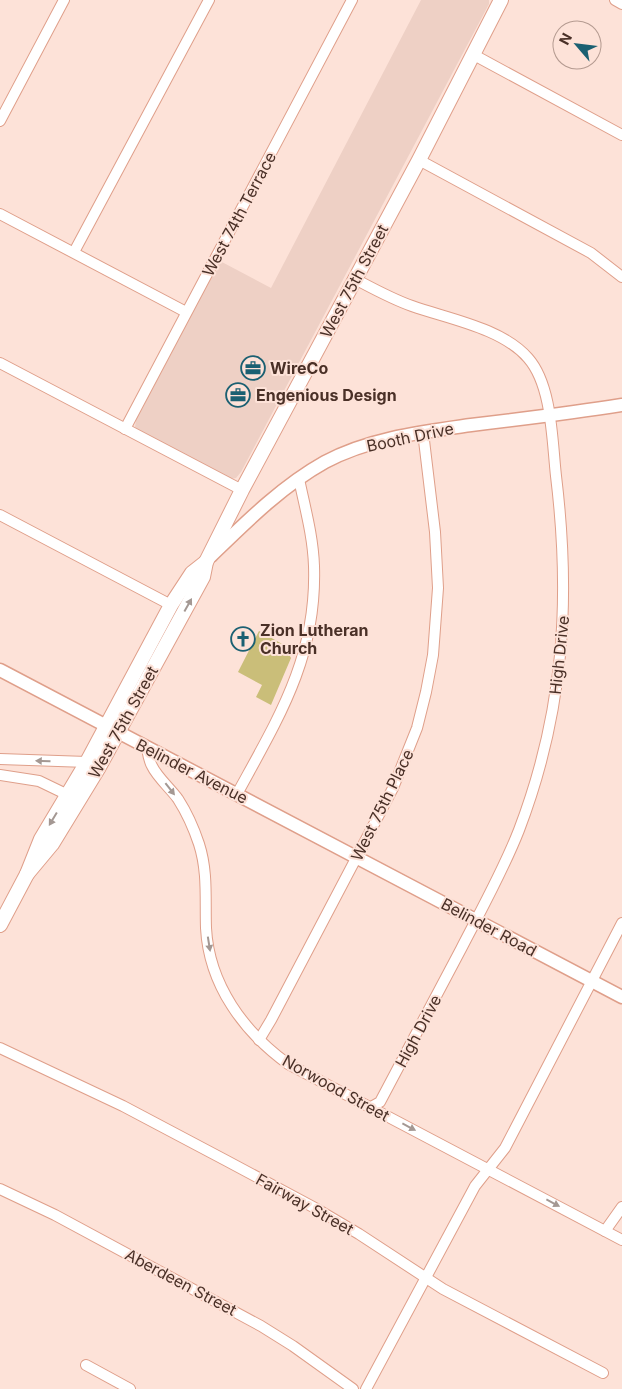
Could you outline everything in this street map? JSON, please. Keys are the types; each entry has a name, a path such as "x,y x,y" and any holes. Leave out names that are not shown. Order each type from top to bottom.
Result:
{"main road":[{"name":"West 75th Street","path":"0,925 27,874 41,839 87,762 112,730 203,577 206,562 242,490 419,160 501,0"},
{"name":"West 75th Street","path":"27,874 52,844 112,730 170,605 192,573 206,562"}],"street":[{"path":"0,121 64,0"},
{"path":"74,252 209,0"},
{"name":"West 74th Terrace","path":"125,429 352,0"},
{"path":"615,0 622,4"},
{"path":"474,55 622,135"},
{"path":"419,160 591,253 622,277"},
{"path":"0,214 186,312"},
{"name":"High Drive","path":"355,278 388,297 488,332 516,347 526,355 538,371 545,389 564,553 563,626 560,662 554,705 534,785 508,855 476,920 380,1102 371,1107"},
{"path":"0,363 242,490"},
{"name":"Booth Drive","path":"206,562 265,505 325,462 352,450 388,439 422,432 622,405"},
{"name":"West 75th Place","path":"259,1040 394,788 417,728 434,656 438,588 437,550 422,432"},
{"path":"236,794 284,708 298,675 311,625 314,599 314,565 311,536 299,479"},
{"path":"0,515 170,605"},
{"name":"Belinder Avenue","path":"0,670 357,857"},
{"name":"Norwood Street","path":"147,748 152,767 180,802 190,820 199,845 207,891 206,929 218,979 239,1018 259,1040 288,1064 622,1240"},
{"path":"0,760 87,762"},
{"path":"0,775 39,781 68,795"},
{"name":"Belinder Road","path":"357,857 622,997"},
{"path":"366,1389 475,1186 505,1148 622,923"},
{"name":"Fairway Street","path":"0,1048 122,1106 267,1182 359,1234 425,1278 603,1373"},
{"name":"Aberdeen Street","path":"0,1189 63,1220 261,1326 293,1346 353,1389"},
{"path":"605,1231 622,1207"},
{"path":"86,1365 130,1389"}],"shaded area":[{"path":"421,0 489,0 489,4 241,472 236,478 230,479 140,431 135,427 136,420 220,261 271,288"},
{"path":"259,631 284,645 291,658 271,705 256,697 262,685 238,672"}],"place":[{"name":"WireCo","path":"253,368"},
{"name":"Engenious Design","path":"238,395"},
{"name":"Zion Lutheran Church","path":"243,639"}]}
